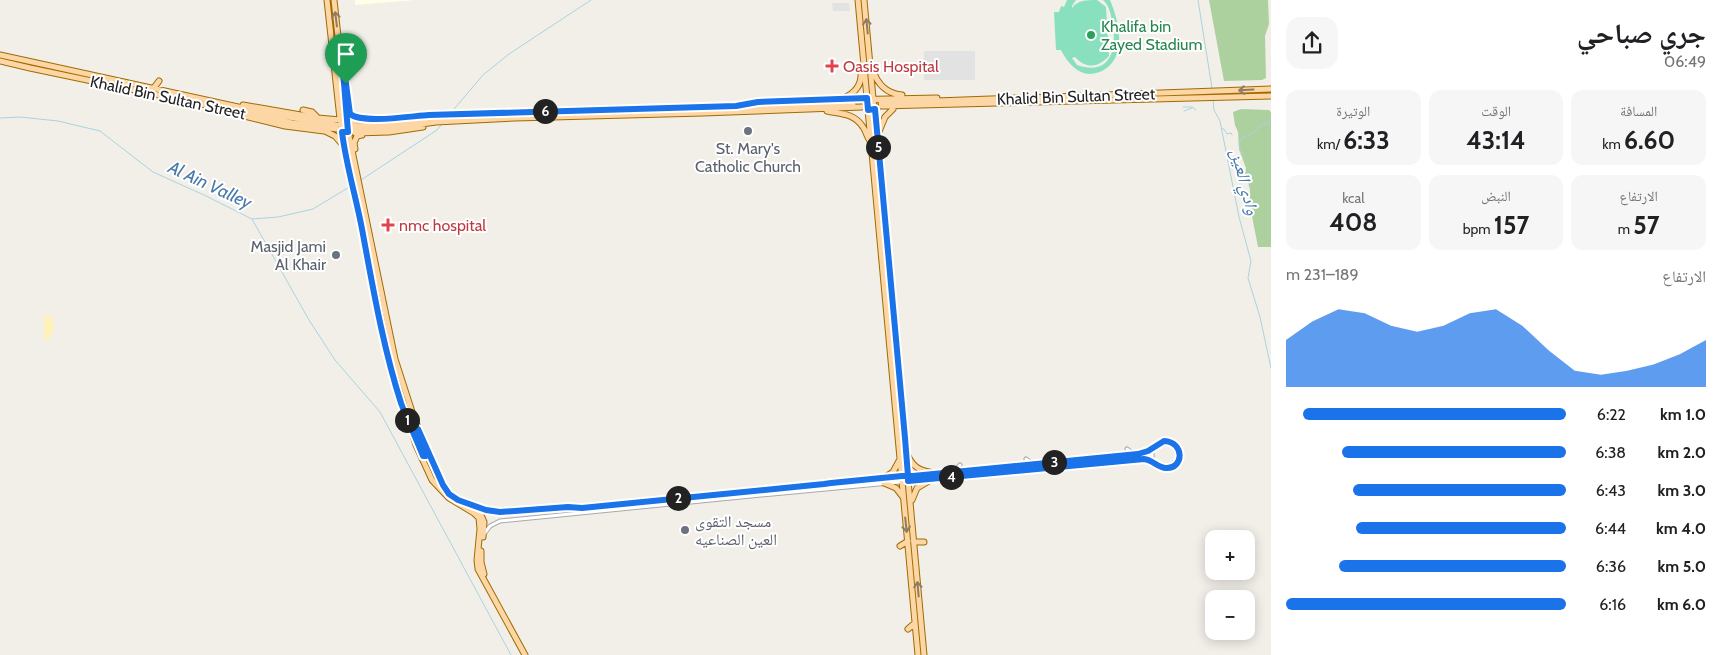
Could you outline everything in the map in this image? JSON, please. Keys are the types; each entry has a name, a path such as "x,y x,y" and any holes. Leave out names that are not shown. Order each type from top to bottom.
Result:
{"main road":[{"path":"327,0 332,46 344,120"},
{"path":"334,0 351,115 358,118 415,122"},
{"path":"858,0 900,459 911,505 924,655"},
{"path":"864,0 906,449 903,498 918,655"},
{"path":"853,6 859,13"},
{"path":"332,46 337,59 349,156 362,198 395,359 418,429 443,485 449,494 480,513 484,522 480,559 483,572 527,655"},
{"path":"836,100 852,94 859,86 862,49"},
{"path":"0,53 4,60"},
{"path":"870,57 876,79 888,91 899,95 937,98"},
{"name":"Khalid Bin Sultan Street","path":"4,60 153,88 345,130"},
{"name":"Khalid Bin Sultan Street","path":"4,60 217,108 292,123 345,130 375,125 466,118 862,105"},
{"path":"330,119 336,110 332,73 334,60"},
{"path":"343,71 344,120"},
{"path":"153,88 159,81"},
{"name":"Khalid Bin Sultan Street","path":"1221,95 1271,89"},
{"name":"Khalid Bin Sultan Street","path":"1203,95 881,105 1010,98 1203,95 1271,96"},
{"path":"736,109 758,102 984,96 1010,98"},
{"path":"736,109 827,111 984,107 993,103"},
{"path":"225,104 251,106 318,118 344,120 392,119"},
{"path":"217,108 237,115 277,124 325,132 335,136 343,146 353,169 355,197 385,343 399,395 414,438 426,469 436,486 452,500 474,513 478,518 480,529 478,569 527,655"},
{"name":"Khalid Bin Sultan Street","path":"466,118 606,115 736,109"},
{"path":"877,137 885,117 893,109"},
{"path":"303,110 312,112 318,118"},
{"path":"827,111 847,114 856,119 863,126 871,143"},
{"path":"570,121 574,119 593,119 606,115"},
{"path":"353,169 356,159 354,143 359,135 389,132 415,122"},
{"path":"343,146 345,130"},
{"path":"325,132 345,130 389,132"},
{"path":"414,438 423,456 426,456 427,454 418,429"},
{"path":"906,449 915,467 921,471 935,473"},
{"path":"900,459 893,472 884,481 896,488 903,498"},
{"path":"911,505 917,488 932,479"},
{"path":"900,546 908,541"},
{"path":"914,542 924,542"},
{"path":"904,587 912,586"},
{"path":"908,629 915,623"}],"street":[{"path":"905,479 935,473 1134,455 1145,453 1161,442 1170,442 1177,447 1180,455 1176,464 1168,468 1162,468 1155,462 1152,456 1154,448"},
{"path":"1127,449 1134,455"},
{"path":"1052,462 1057,456"},
{"path":"1026,459 1034,464"},
{"path":"483,535 490,526 500,521 905,479 932,479 1144,459 1155,462"},
{"path":"953,472 960,465"},
{"path":"458,500 486,510 500,512 612,505 802,486 884,481"},
{"path":"797,491 802,486"},
{"path":"611,510 612,505"}],"shaded area":[{"path":"355,0 415,0 355,5"},
{"path":"832,3 849,3 850,11 833,11"},
{"path":"924,51 975,51 975,80 924,80"}],"green space":[{"path":"1067,0 1076,0 1072,8 1074,5 1086,0 1097,0 1106,7 1109,56 1101,63 1092,66 1083,64 1075,57 1072,58 1077,65 1088,68 1104,64 1112,52 1114,44 1113,25 1109,8 1103,0 1110,0 1117,20 1119,42 1114,61 1102,71 1091,74 1081,72 1069,62 1061,50 1056,50 1054,12 1059,12 1061,6 1064,7"},
{"path":"1209,0 1268,0 1269,24 1265,36 1266,78 1262,80 1224,81"},
{"path":"1241,109 1269,110 1271,112 1271,247 1258,247 1250,206 1250,189 1245,174 1246,168 1239,149 1238,132 1233,112"}],"sand":[{"path":"44,316 54,317 52,322 54,322 54,330 49,339 44,339"}],"waterway":[{"name":"Al Ain Valley","path":"449,115 483,75 509,54 591,0"},
{"name":"وادي العين","path":"1198,0 1212,88"},
{"name":"وادي العين","path":"1213,99 1214,110 1220,121 1239,217 1251,261 1248,278 1260,317 1271,368"},
{"path":"1183,107 1192,107 1196,110"},
{"path":"1184,111 1192,108"},
{"name":"Al Ain Valley","path":"0,118 20,117 58,121 100,131 153,172 252,219 278,217 313,209 351,186"},
{"path":"1241,155 1243,153 1240,151 1239,143 1241,139 1254,132 1261,125 1269,123 1271,118"},
{"name":"Al Ain Valley","path":"361,180 437,130 442,124"},
{"path":"1222,129 1227,134 1231,133 1232,135"},
{"path":"252,219 309,320 335,360 380,412 511,655"}],"tunnel":[{"path":"861,104 881,103"}],"place":[{"name":"Khalifa bin Zayed Stadium","path":"1091,35"},
{"name":"Oasis Hospital","path":"832,66"},
{"name":"St. Mary's Catholic Church","path":"748,131"},
{"name":"nmc hospital","path":"388,225"},
{"name":"Masjid Jami Al Khair","path":"336,255"},
{"name":"مسجد التقوى العين الصناعيه","path":"685,530"}],"route":[{"path":"346,84 343,71 348,132 342,132 343,146 391,367 414,438 425,457 427,454 418,429 443,485 455,499 478,508 500,512 568,507 582,508 902,476 908,476 913,476 1138,454 1145,453 1164,441 1172,443 1179,449 1178,461 1174,466 1168,468 1162,468 1155,462 1144,459 908,481 908,476 905,438 875,109 868,110 867,98 758,102 736,106 429,115 392,119 356,118 351,115 346,84"}]}
